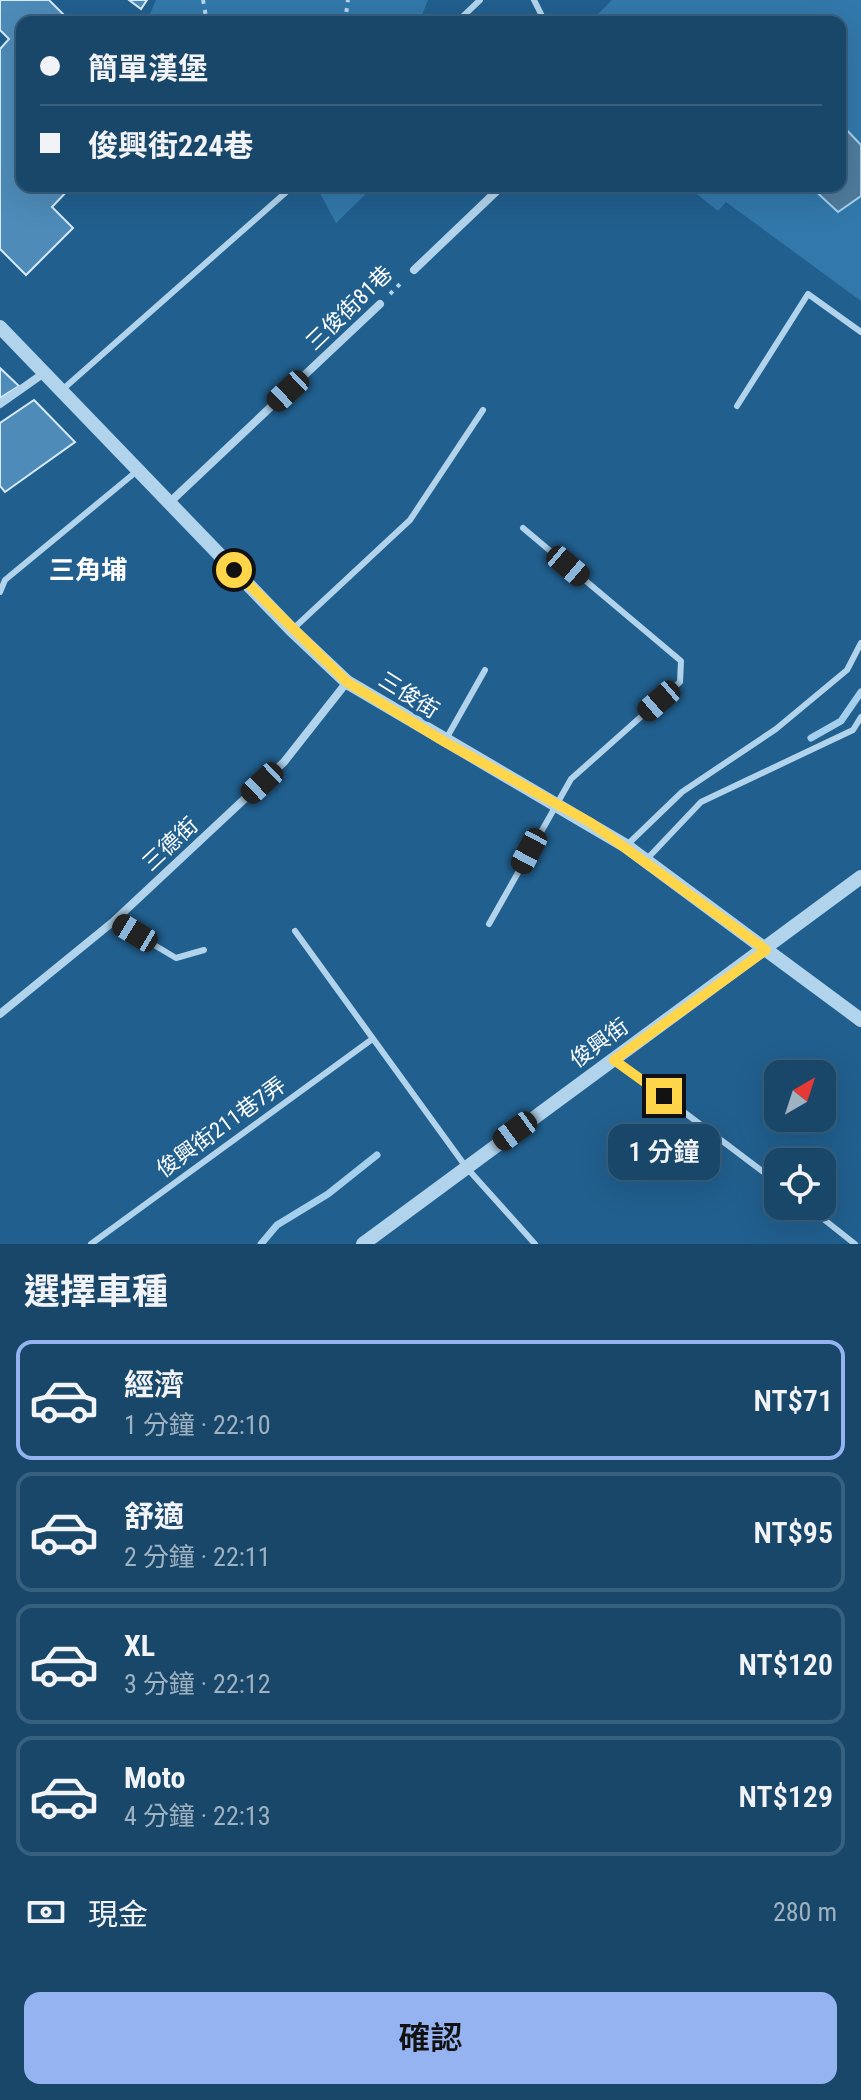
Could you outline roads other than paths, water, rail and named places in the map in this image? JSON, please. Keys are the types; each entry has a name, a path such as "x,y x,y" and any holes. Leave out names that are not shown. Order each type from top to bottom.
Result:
{"street":[{"path":"414,270 496,192"},
{"name":"三俊街81巷","path":"169,503 380,304"},
{"name":"三俊街","path":"0,327 292,630 347,682 626,846 861,1020"},
{"path":"0,404 44,373"},
{"name":"三德街","path":"0,1014 114,921 284,762 347,682"},
{"name":"俊興街","path":"363,1244 766,950 861,877"}],"lane":[{"path":"463,16 480,0"},
{"path":"61,391 286,192"},
{"path":"737,406 808,294 861,332"},
{"path":"292,630 410,520 483,410"},
{"path":"0,592 5,580 138,471"},
{"path":"489,924 571,779 680,682 681,661 523,528"},
{"path":"626,846 682,792 776,729 847,670 861,643"},
{"path":"445,742 485,670"},
{"path":"646,860 701,802 853,730 861,717"},
{"path":"114,921 176,958 204,950"},
{"path":"295,931 371,1040 466,1167 535,1244"},
{"name":"俊興街211巷7弄","path":"91,1244 371,1040"},
{"path":"614,1060 764,1172"},
{"path":"825,1220 855,1244"}],"waterway":[{"path":"811,738 841,721 861,692"},
{"path":"261,1244 277,1225 328,1194 377,1155"}],"district":[{"name":"三角埔","path":"88,570"}]}
